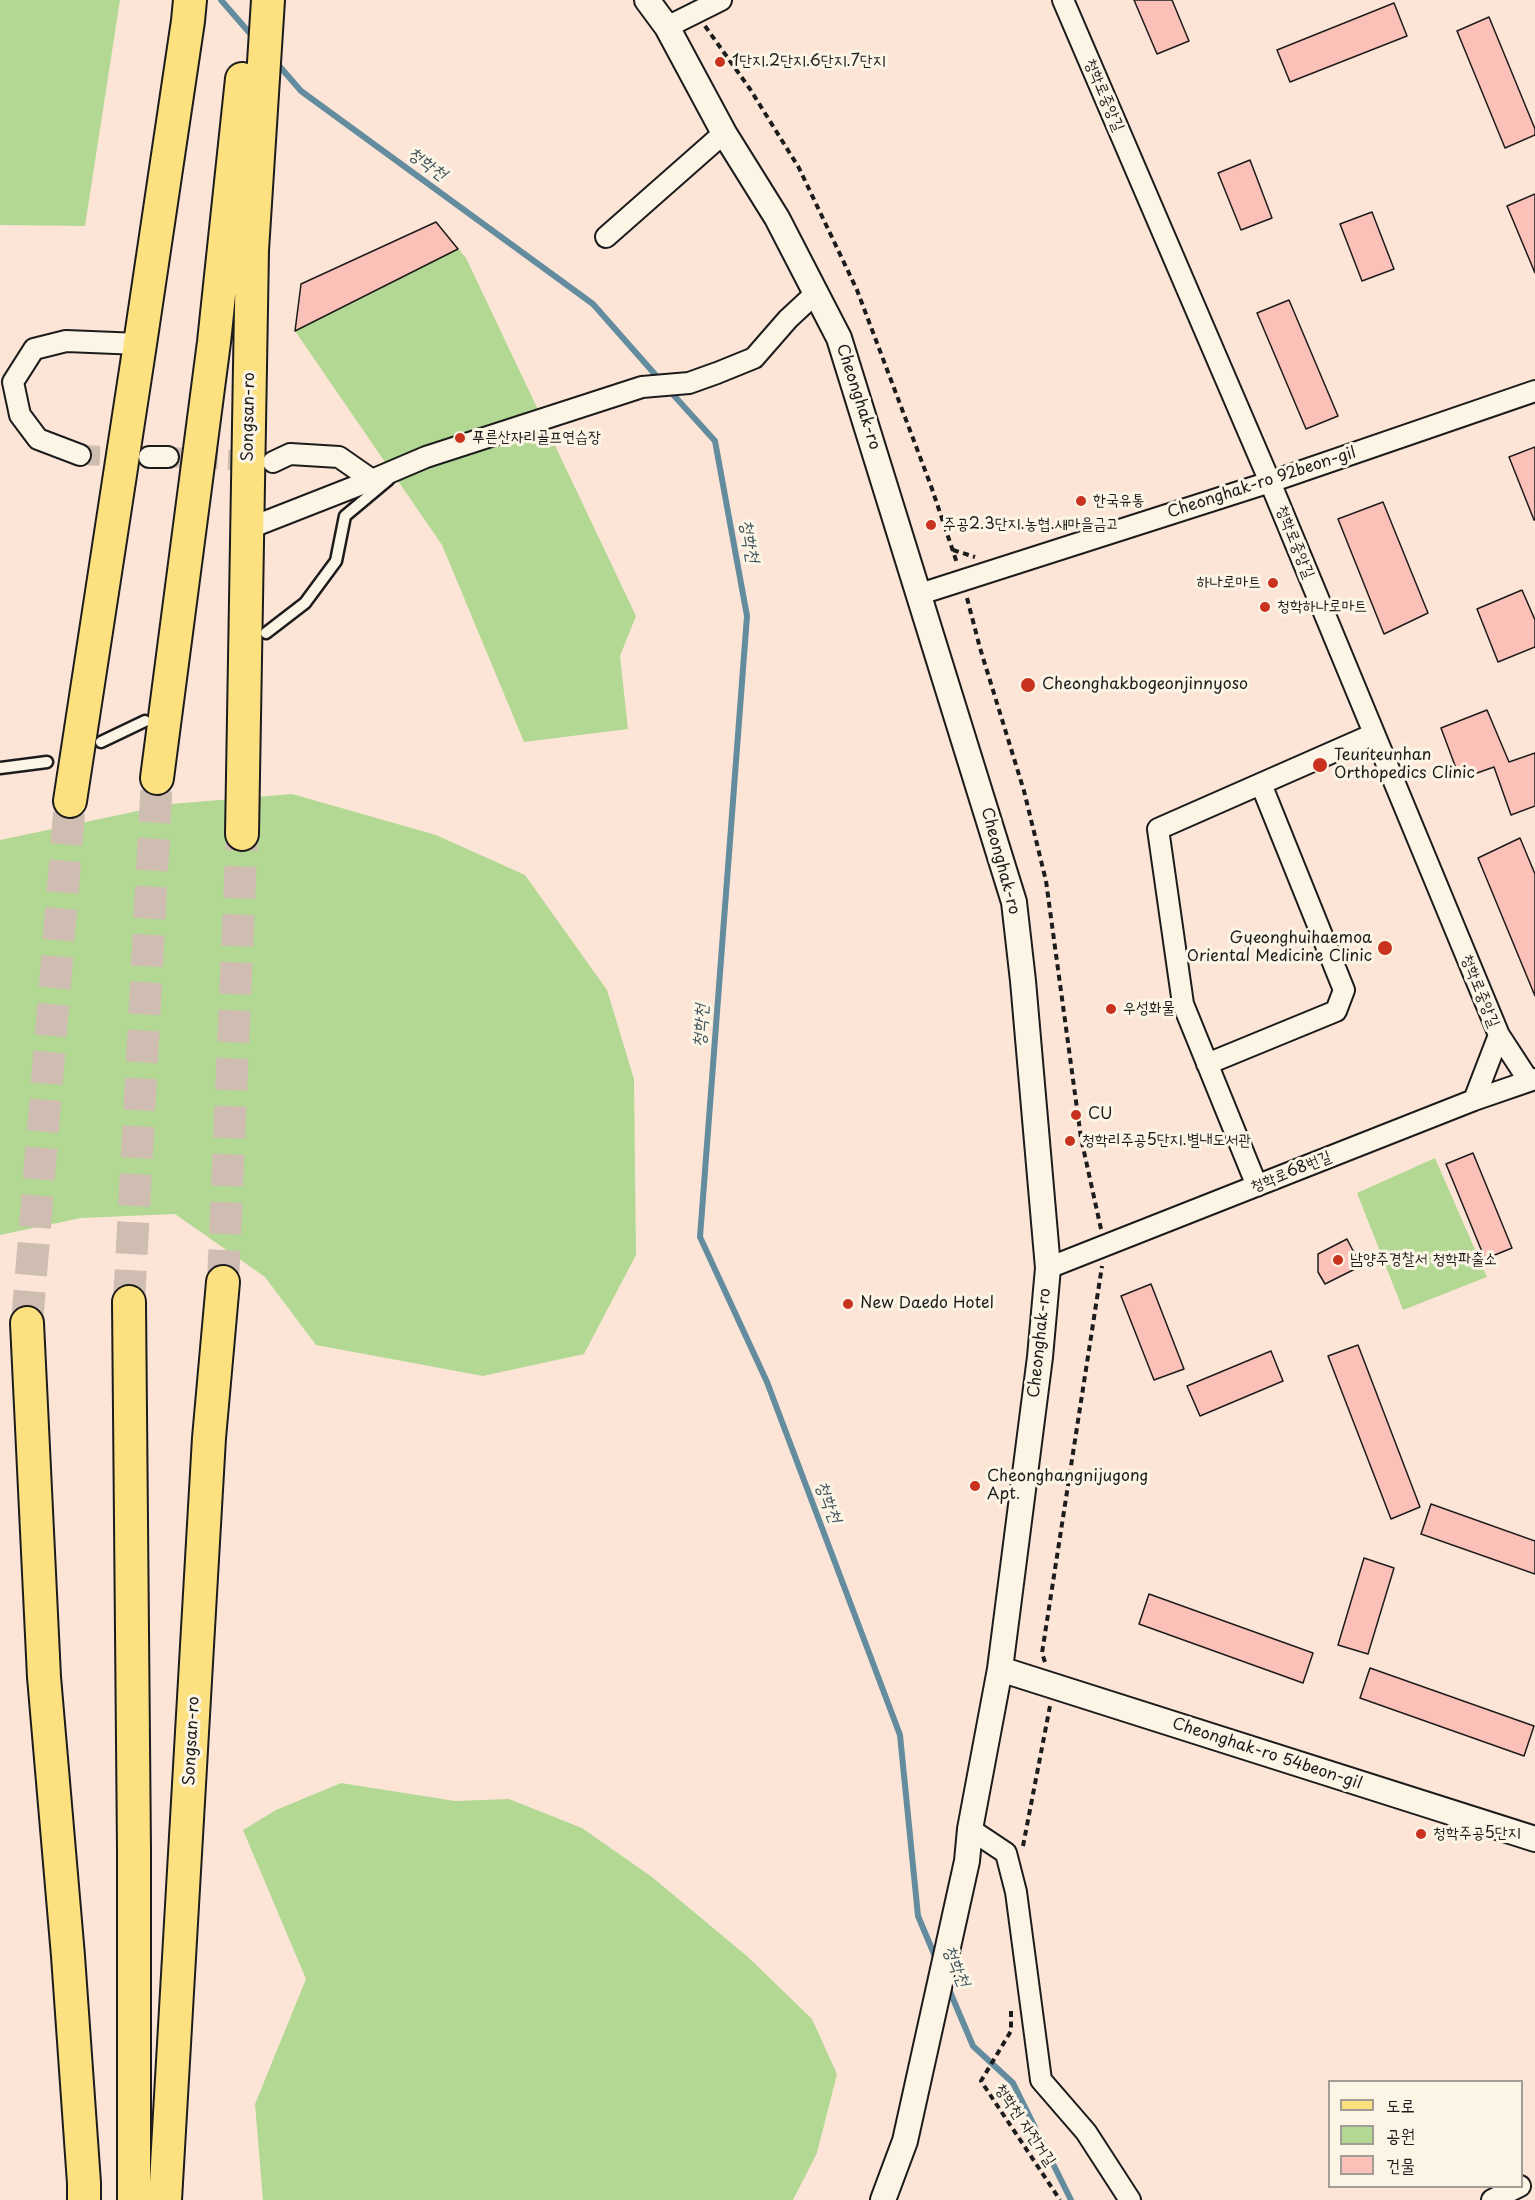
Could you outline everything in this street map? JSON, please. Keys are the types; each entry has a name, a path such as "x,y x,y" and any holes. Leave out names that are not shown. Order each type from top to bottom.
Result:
{"main road":[{"name":"Songsan-ro","path":"242,834 252,250 251,89 247,0"},
{"name":"Songsan-ro","path":"157,778 214,342 251,89 268,0"},
{"path":"70,801 189,11"},
{"name":"Songsan-ro","path":"165,2200 208,1438 223,1282"},
{"path":"129,1302 134,1838 134,2200"},
{"path":"27,1323 44,1677 68,1956 84,2200"}],"street":[{"name":"Cheonghak-ro","path":"647,0 667,27 724,133 777,218 839,338 1014,902 1048,1268 1040,1357 1000,1669 970,1829 967,1861 905,2141 883,2200"},
{"path":"667,27 721,0"},
{"name":"청학로중앙길","path":"1063,0 1270,482 1499,1035 1532,1080"},
{"path":"606,237 724,133"},
{"path":"247,529 426,457 642,387 689,383 754,358 788,319 816,293"},
{"path":"80,455 38,439 20,415 13,382 34,349 66,341 140,344"},
{"name":"Cheonghak-ro 92beon-gil","path":"920,594 1270,482 1535,391"},
{"path":"273,462 290,454 339,457 372,480"},
{"path":"1257,1186 1183,1004 1158,829 1374,734"},
{"path":"1207,1064 1336,1011 1344,990 1261,783"},
{"path":"1474,1100 1499,1035"},
{"name":"청학로68번길","path":"1048,1268 1474,1100 1532,1080"},
{"name":"Cheonghak-ro 54beon-gil","path":"1000,1669 1535,1839"},
{"path":"970,1829 1006,1853 1016,1892 1041,2080 1086,2132 1130,2200"},
{"path":"1492,2200 1517,2188"}],"lane":[{"path":"266,633 305,603 336,561 345,516 404,466"},
{"path":"101,742 145,721"},
{"path":"0,768 47,762"}],"path":[{"name":"청학천 자전거길","path":"1011,2031 981,2082 1060,2200"}],"green space":[{"path":"0,0 120,0 85,226 0,225"},
{"name":"푸른산자리골프연습장","path":"436,222 466,258 636,616 620,656 628,729 524,742 442,545 295,331 301,284"},
{"path":"292,794 436,835 525,875 607,990 634,1079 636,1255 584,1354 483,1376 316,1345 265,1277 175,1214 81,1218 0,1235 0,840 171,804"},
{"path":"1435,1158 1487,1277 1403,1310 1357,1193"},
{"path":"341,1783 455,1801 509,1799 582,1828 652,1877 748,1957 812,2019 837,2074 817,2153 793,2200 263,2200 255,2104 306,1979 243,1830 276,1810"}],"building":[{"path":"1134,0 1172,0 1189,41 1157,54"},
{"path":"1394,3 1407,36 1290,82 1277,50"},
{"path":"1489,17 1535,129 1535,135 1505,148 1457,31"},
{"path":"1250,160 1272,218 1241,230 1218,173"},
{"path":"1535,194 1535,273 1507,206"},
{"path":"1372,212 1394,269 1362,281 1340,224"},
{"path":"436,222 458,249 295,331 301,284"},
{"path":"1289,300 1338,416 1306,429 1257,313"},
{"path":"1535,447 1535,520 1534,520 1509,457"},
{"path":"1383,502 1428,613 1384,634 1338,519"},
{"path":"1522,590 1535,620 1535,647 1498,662 1477,609"},
{"path":"1487,710 1509,762 1535,753 1535,806 1511,815 1494,767 1460,779 1441,728"},
{"path":"1520,838 1535,874 1535,996 1478,858"},
{"path":"1473,1153 1512,1248 1485,1259 1446,1164"},
{"name":"남양주경찰서 청학파출소","path":"1347,1239 1361,1266 1325,1284 1318,1272 1318,1254"},
{"path":"1151,1284 1184,1369 1154,1380 1121,1296"},
{"path":"1358,1345 1420,1507 1391,1519 1328,1356"},
{"path":"1271,1351 1283,1381 1200,1416 1187,1386"},
{"path":"1431,1504 1535,1541 1535,1574 1421,1534"},
{"path":"1364,1558 1394,1568 1368,1654 1338,1645"},
{"path":"1149,1594 1313,1653 1303,1683 1139,1624"},
{"path":"1370,1668 1534,1726 1524,1756 1360,1698"}],"waterway":[{"name":"청학천","path":"221,0 254,38"},
{"name":"청학천","path":"275,61 301,91 593,304 660,380"},
{"name":"청학천","path":"669,390 715,441 747,616 700,1237 767,1382 900,1735 918,1916 937,1961"},
{"name":"청학천","path":"948,1987 973,2046 1013,2083 1071,2200"}],"tunnel":[{"path":"80,455 131,457"},
{"path":"168,457 258,461"},
{"path":"129,1302 157,778"},
{"path":"27,1323 70,801"},
{"path":"223,1282 242,834"}],"place":[{"name":"1단지.2단지.6단지.7단지","path":"720,62"},
{"name":"푸른산자리골프연습장","path":"460,438"},
{"name":"한국유통","path":"1081,501"},
{"name":"주공2.3단지.농협.새마을금고","path":"931,525"},
{"name":"하나로마트","path":"1273,583"},
{"name":"청학하나로마트","path":"1265,607"},
{"name":"Cheonghakbogeonjinnyoso","path":"1028,685"},
{"name":"Teunteunhan Orthopedics Clinic","path":"1320,765"},
{"name":"Gyeonghuihaemoa Oriental Medicine Clinic","path":"1385,948"},
{"name":"우성화물","path":"1111,1009"},
{"name":"CU","path":"1076,1115"},
{"name":"청학리주공5단지.별내도서관","path":"1070,1141"},
{"name":"남양주경찰서 청학파출소","path":"1338,1260"},
{"name":"New Daedo Hotel","path":"848,1304"},
{"name":"Cheonghangnijugong Apt.","path":"975,1486"},
{"name":"청학주공5단지","path":"1421,1834"}]}
